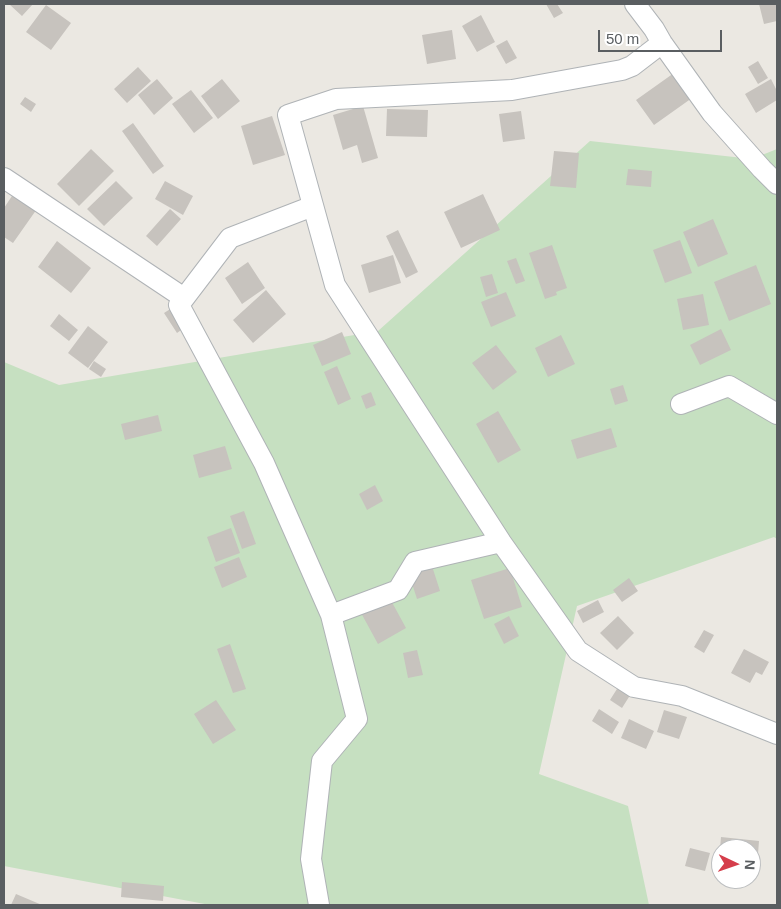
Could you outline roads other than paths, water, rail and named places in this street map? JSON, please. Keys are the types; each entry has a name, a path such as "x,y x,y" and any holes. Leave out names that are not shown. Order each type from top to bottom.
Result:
{"street":[{"path":"635,4 712,113 777,184"},
{"path":"662,43 632,66 622,70 512,90 336,99 288,115 335,285 501,542 578,651 634,687 682,696 777,734"},
{"path":"4,178 184,298"},
{"path":"313,206 230,238 179,306 264,463 331,615 357,719 322,761 311,859 319,905"},
{"path":"681,404 729,386 777,414"},
{"path":"331,615 398,590 415,562 501,542"}]}
